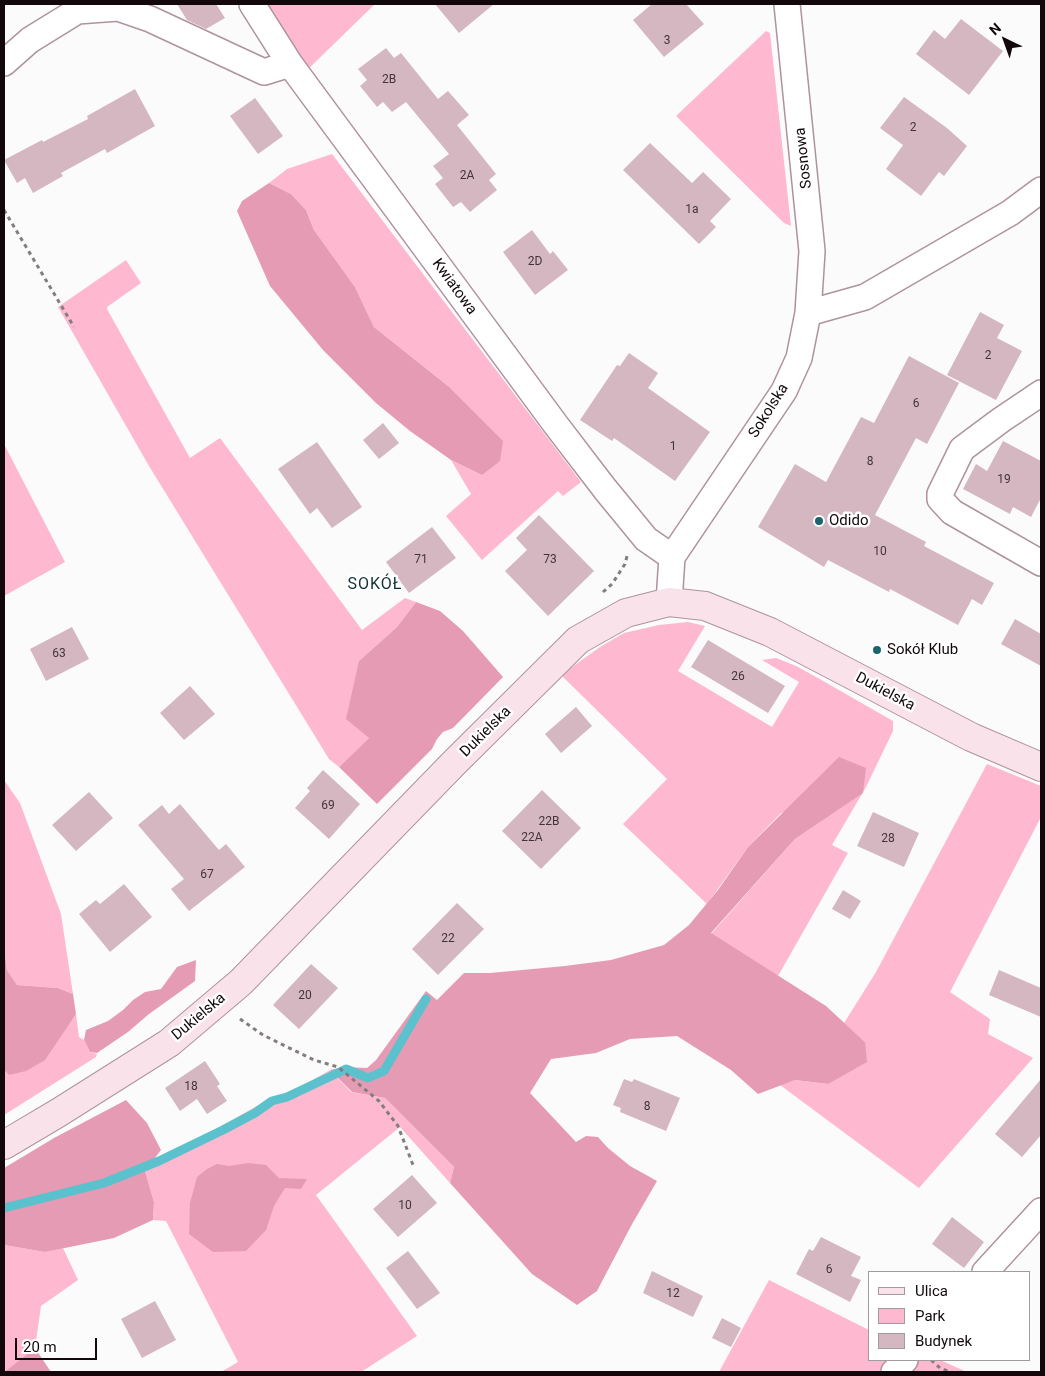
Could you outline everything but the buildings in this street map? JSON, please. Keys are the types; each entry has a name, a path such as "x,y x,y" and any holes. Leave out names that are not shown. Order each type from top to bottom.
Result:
{"main road":[{"name":"Dukielska","path":"4,1144 58,1113 169,1043 241,982 454,763 578,640 626,613 668,602 706,606 770,632 971,736 1041,767"}],"street":[{"name":"Kwiatowa","path":"252,4 290,64 605,489 646,539 672,557"},
{"name":"Sosnowa","path":"788,4 812,251 808,313"},
{"path":"4,63 30,40 77,11 118,8 150,19 264,72 290,64"},
{"path":"808,313 865,297 1010,213 1041,191"},
{"name":"Sokolska","path":"668,602 672,557 784,391 799,358 808,313"},
{"path":"1041,393 962,449 940,494 940,499 952,512 1041,563"},
{"path":"986,1271 1041,1211"},
{"path":"894,1372 904,1361"}],"path":[{"path":"4,210 74,327"},
{"path":"217,1002 263,1034 314,1060 338,1067 379,1101 398,1126 413,1165"},
{"path":"931,1361 940,1368 950,1372"}],"green space":[{"path":"254,4 375,4 302,75"},
{"path":"766,31 770,33 791,226 784,223 676,116"},
{"path":"332,154 581,482 563,496 558,491 482,560 446,516 471,494 451,460 482,475 448,386 374,327 355,287 314,230 306,210 291,194 269,183 287,169"},
{"path":"126,260 141,283 107,307 107,309 190,458 220,438 362,630 405,598 416,602 397,627 359,661 369,738 339,767 329,759 149,466 58,307"},
{"path":"4,444 65,562 4,596"},
{"path":"688,622 705,626 678,671 772,727 799,682 762,660 776,658 796,666 893,721 893,731 866,787 832,845 848,853 778,976 711,934 795,839 862,793 781,813 748,847 707,904 623,824 667,779 561,675 600,647 624,633 659,625"},
{"path":"987,764 1041,786 1041,817 950,992 990,1019 988,1034 1033,1058 919,1188 780,1085 795,1080 828,1084 865,1042 844,1023 876,972"},
{"path":"4,780 20,803 61,914 73,994 58,988 17,985 7,970 4,946"},
{"path":"76,1014 79,1037 84,1040 90,1052 97,1054 96,1057 4,1115 4,1070 9,1075 61,1035"},
{"path":"330,1070 351,1092 385,1098 454,1167 450,1183 400,1127 316,1195 417,1336 361,1372 221,1372 238,1362 166,1221 153,1220 154,1202 145,1171 154,1160 195,1141 271,1098 287,1095"},
{"path":"4,1245 45,1252 63,1248 78,1280 41,1306 35,1348 4,1372"},
{"path":"769,1280 868,1330 868,1361 890,1361 880,1372 719,1372"},
{"path":"912,1361 942,1361 967,1372 902,1372"}],"shaded area":[{"path":"269,183 291,194 306,210 314,230 355,287 374,327 448,386 503,441 500,461 482,475 451,460 410,431 376,403 323,350 270,286 237,211 242,201"},
{"path":"416,602 440,611 463,631 503,677 453,728 443,732 432,749 377,804 339,767 369,738 346,719 359,661 397,627"},
{"path":"839,757 866,768 863,793 795,839 711,933 826,1006 865,1042 867,1062 828,1084 795,1080 758,1094 731,1070 677,1036 630,1039 596,1053 551,1059 530,1093 576,1142 586,1136 598,1137 630,1166 657,1181 597,1291 577,1305 532,1274 450,1183 454,1167 385,1098 352,1092 330,1070 344,1067 367,1068 376,1060 426,991 437,1000 464,973 490,973 611,960 664,945 689,925 718,890 748,847"},
{"path":"4,946 7,970 17,985 58,988 73,994 76,1014 45,1060 26,1071 9,1075 4,1070"},
{"path":"196,960 195,981 97,1053 90,1052 84,1040 86,1030 108,1021 145,992 161,989 177,967"},
{"path":"126,1100 147,1123 161,1150 145,1171 154,1202 153,1220 114,1238 45,1252 4,1245 4,1168 54,1138"},
{"path":"248,1163 266,1165 279,1178 307,1179 301,1189 285,1188 274,1206 266,1230 246,1251 213,1252 189,1234 190,1203 197,1177 217,1164 229,1166"},
{"path":"35,1348 51,1372 4,1372"}],"waterway":[{"path":"4,1208 104,1183 159,1161 223,1130 255,1113 272,1101 287,1097 346,1069 368,1078 384,1071 426,999"}],"place":[{"name":"Odido","path":"819,521"},
{"name":"Sokół Klub","path":"877,650"}],"district":[{"name":"SOKÓŁ","path":"375,585"}]}
